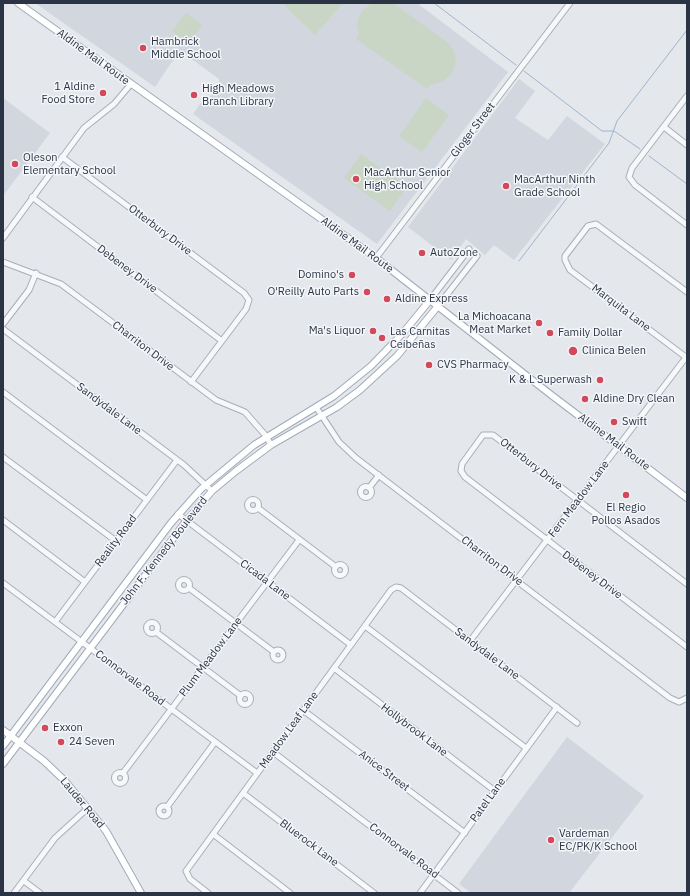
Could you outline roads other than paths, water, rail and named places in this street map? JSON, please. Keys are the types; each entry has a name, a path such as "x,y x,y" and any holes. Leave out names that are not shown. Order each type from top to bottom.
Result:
{"main road":[{"name":"Aldine Mail Route","path":"18,3 376,258 687,498"},
{"name":"John F. Kennedy Boulevard","path":"3,746 178,514 206,485 266,436 334,396 380,359 430,300"},
{"name":"John F. Kennedy Boulevard","path":"3,764 187,520 212,491 271,445 322,416 360,390 413,339 438,306"},
{"path":"380,359 386,366"},
{"name":"Lauder Road","path":"3,730 56,771 88,808 115,845 141,893"}],"street":[{"name":"Gloger Street","path":"376,258 570,3"},
{"path":"3,238 84,128 114,104 131,84"},
{"path":"687,96 633,167 629,177 635,185 687,225"},
{"path":"664,127 687,145"},
{"name":"Otterbury Drive","path":"62,157 244,293 249,300 246,308 222,341"},
{"name":"Debeney Drive","path":"32,197 222,341"},
{"name":"Marquita Lane","path":"687,292 596,224 588,226 567,253 565,260 570,270 687,357"},
{"name":"John F. Kennedy Boulevard","path":"430,300 469,249"},
{"name":"John F. Kennedy Boulevard","path":"438,306 477,256"},
{"name":"Charriton Drive","path":"3,262 61,284 216,400 244,412 266,436 271,445"},
{"path":"3,324 29,290 36,274"},
{"name":"Sandydale Lane","path":"3,329 177,460 212,491"},
{"path":"191,382 222,341"},
{"name":"Fern Meadow Lane","path":"470,641 687,357"},
{"path":"3,392 146,500"},
{"name":"Charriton Drive","path":"316,407 347,450 670,698 679,702 687,698"},
{"name":"Otterbury Drive","path":"472,450 484,436 493,435 687,584"},
{"name":"Debeney Drive","path":"472,450 462,464 462,474 547,541 687,647"},
{"path":"3,456 116,541"},
{"name":"Reality Road","path":"55,622 177,460"},
{"path":"369,488 379,475"},
{"path":"258,508 336,567"},
{"name":"Cicada Lane","path":"178,514 351,645"},
{"path":"3,520 85,582"},
{"name":"Plum Meadow Lane","path":"123,773 299,540"},
{"name":"Connorvale Road","path":"3,583 257,773"},
{"name":"Sandydale Lane","path":"396,587 401,588 577,723"},
{"name":"Meadow Leaf Lane","path":"208,893 187,875 186,871 391,590 396,587"},
{"path":"189,588 274,652"},
{"path":"365,626 526,748"},
{"path":"156,632 241,696"},
{"name":"Hollybrook Lane","path":"334,668 495,791"},
{"name":"Patel Lane","path":"420,893 556,707"},
{"name":"Anice Street","path":"303,710 464,833"},
{"path":"167,807 215,742"},
{"name":"Connorvale Road","path":"273,752 458,893"},
{"name":"Bluerock Lane","path":"243,793 374,893"},
{"path":"14,893 55,838 88,808"},
{"path":"213,834 290,893"},
{"path":"24,881 40,893"}],"waterway":[{"path":"434,3 516,65"},
{"path":"519,261 609,143 617,121 687,30"},
{"path":"524,71 602,131 614,131 640,149"},
{"path":"649,156 687,184"}],"place":[{"name":"Hambrick Middle School","path":"143,48"},
{"name":"1 Aldine Food Store","path":"103,93"},
{"name":"High Meadows Branch Library","path":"194,95"},
{"name":"Oleson Elementary School","path":"15,164"},
{"name":"MacArthur Senior High School","path":"356,179"},
{"name":"MacArthur Ninth Grade School","path":"506,186"},
{"name":"AutoZone","path":"422,253"},
{"name":"Domino's","path":"352,275"},
{"name":"O'Reilly Auto Parts","path":"367,292"},
{"name":"Aldine Express","path":"387,299"},
{"name":"La Michoacana Meat Market","path":"539,323"},
{"name":"Ma's Liquor","path":"373,331"},
{"name":"Family Dollar","path":"550,333"},
{"name":"Las Carnitas Ceibeñas","path":"382,338"},
{"name":"Clinica Belen","path":"573,351"},
{"name":"CVS Pharmacy","path":"429,365"},
{"name":"K & L Superwash","path":"600,380"},
{"name":"Aldine Dry Clean","path":"585,399"},
{"name":"Swift","path":"614,422"},
{"name":"El Regio Pollos Asados","path":"626,495"},
{"name":"Exxon","path":"45,728"},
{"name":"24 Seven","path":"61,742"},
{"name":"Vardeman EC/PK/K School","path":"551,840"}]}
